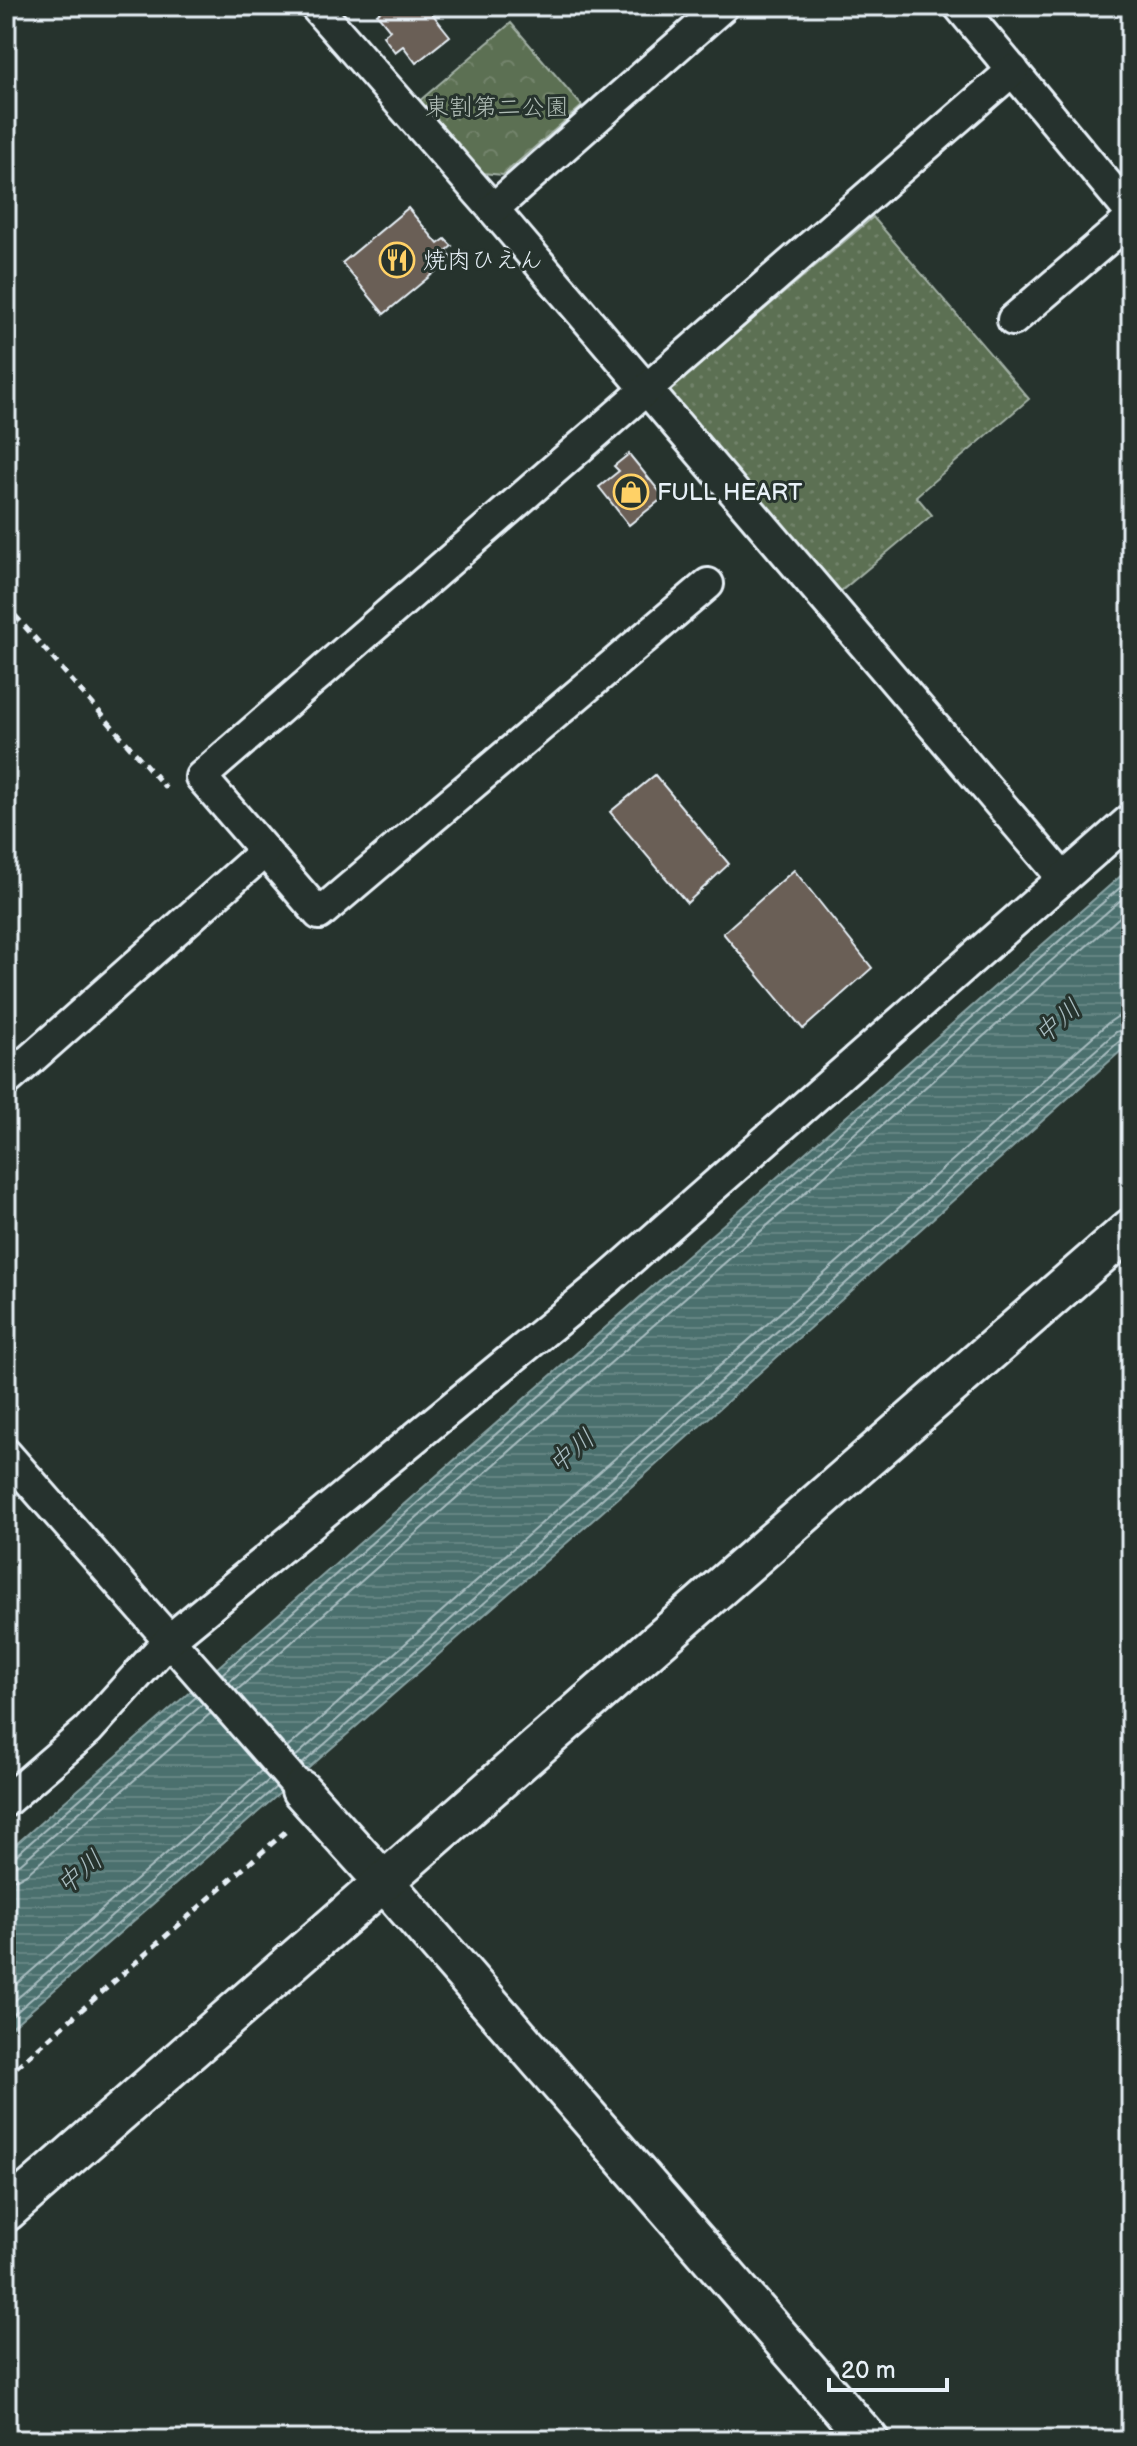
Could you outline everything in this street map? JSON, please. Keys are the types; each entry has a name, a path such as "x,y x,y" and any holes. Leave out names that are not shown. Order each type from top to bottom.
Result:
{"street":[{"path":"315,6 493,209 1063,878"},
{"path":"493,209 723,6"},
{"path":"959,6 1131,216 1013,320"},
{"path":"708,584 319,914 201,777 1013,70"},
{"path":"6,1801 88,1730 169,1640 607,1280 1131,819"},
{"path":"6,1081 265,851"},
{"path":"6,2212 1131,1228"},
{"path":"6,1454 384,1882 869,2440"}],"path":[{"path":"6,605 169,791"},
{"path":"6,2076 291,1828"}],"green space":[{"name":"東割第二公園","path":"511,23 582,106 503,175 482,173 418,102"},
{"path":"873,217 1029,399 916,496 932,515 835,596 664,395"}],"water":[{"name":"中川","path":"1131,867 1131,1042 648,1472 6,2032 6,1853"}],"building":[{"path":"387,6 426,6 450,36 416,63 403,46 395,52 383,36 390,30 377,14"},
{"name":"焼肉ひえん","path":"408,208 438,244 445,239 452,246 446,251 452,258 384,314 342,263"},
{"name":"FULL HEART","path":"629,454 664,497 629,525 599,487 619,471 614,466"},
{"path":"655,775 729,864 687,903 610,812"},
{"path":"794,870 872,968 803,1029 723,933"}],"place":[{"name":"焼肉ひえん","path":"397,260"},
{"name":"FULL HEART","path":"631,492"}]}
